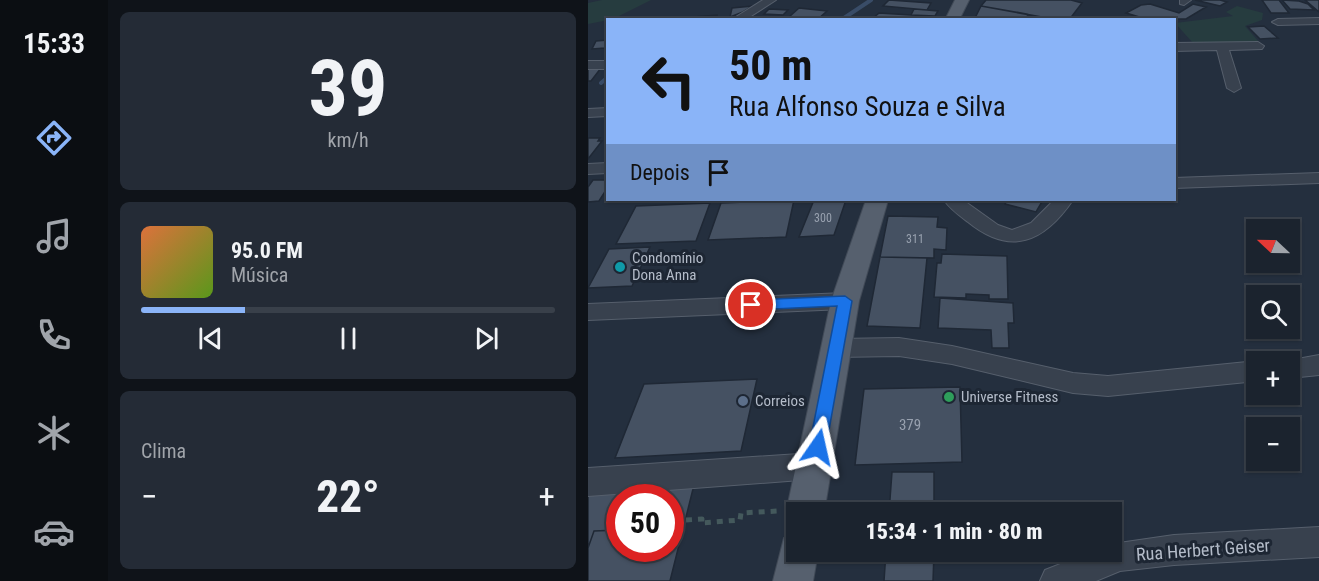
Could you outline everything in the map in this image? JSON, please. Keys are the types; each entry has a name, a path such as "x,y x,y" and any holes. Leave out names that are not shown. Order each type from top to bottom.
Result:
{"main road":[{"path":"953,18 962,0"},
{"path":"807,502 845,301 877,201"},
{"path":"793,581 796,562"}],"street":[{"path":"740,18 771,0"},
{"path":"1278,22 1319,21"},
{"path":"1222,46 1234,88"},
{"path":"1176,47 1258,46"},
{"path":"588,65 606,64"},
{"path":"588,113 606,112"},
{"path":"588,169 606,168"},
{"path":"1176,183 1319,178"},
{"path":"954,201 1001,236 1019,238 1036,230 1063,201"},
{"path":"588,312 845,301"},
{"path":"836,348 899,347 952,356 1072,383 1108,386 1246,372"},
{"path":"1300,367 1319,365"},
{"path":"588,482 814,466"},
{"name":"Rua Herbert Geiser","path":"1056,581 1120,556 1174,550 1319,542"}],"path":[{"path":"686,520 702,519 701,522 740,520 741,513 786,512"}],"green space":[{"path":"602,0 651,0 615,18 606,18 606,20 588,24 588,3"},
{"path":"1237,6 1263,13 1262,20 1245,26 1259,42 1193,43 1176,24 1233,16 1226,12"}],"building":[{"path":"889,0 931,3 927,10 883,6"},
{"path":"986,0 1071,0 1082,3 1071,18 1047,18 981,6"},
{"path":"1195,0 1220,0 1227,2 1220,6"},
{"path":"1262,0 1279,0 1289,13 1271,13"},
{"path":"1282,0 1299,1 1308,4 1314,10 1290,9"},
{"path":"1305,0 1319,0 1319,12"},
{"path":"1150,4 1179,13 1193,4 1206,7 1186,19 1143,18 1126,13 1141,5"},
{"path":"753,6 743,12 730,17 732,8"},
{"path":"981,6 1027,14 1026,18 975,18"},
{"path":"799,8 827,11 819,18 789,17"},
{"path":"769,9 788,10 783,15 764,14"},
{"path":"914,9 938,11 935,16 911,15"},
{"path":"879,13 929,16 928,18 873,18"},
{"path":"717,15 717,18 694,17"},
{"path":"1264,26 1278,38 1260,39 1248,27"},
{"path":"606,40 605,48 592,49 596,41"},
{"path":"601,68 591,81 588,81 588,69"},
{"path":"588,138 600,138 598,141 602,141 588,159"},
{"path":"593,180 606,180 606,190 599,201 588,202 588,187"},
{"path":"794,201 786,237 708,240 721,203"},
{"path":"814,201 846,201 834,235 799,237"},
{"path":"1006,201 1042,201 1036,212 1005,204"},
{"path":"710,203 696,241 616,244 636,206"},
{"path":"888,216 938,217 937,227 947,228 946,250 934,249 934,258 880,257"},
{"name":"Condomínio Dona Anna","path":"650,247 632,286 588,288 609,249"},
{"path":"942,254 1007,256 1008,299 989,299 989,295 966,294 966,298 934,297 937,263 941,263"},
{"path":"880,257 927,258 920,328 867,326"},
{"path":"940,298 1013,303 1014,323 1008,323 1009,348 992,348 991,330 938,328"},
{"path":"757,379 741,451 615,458 644,384"},
{"path":"960,387 962,462 855,465 864,389"},
{"path":"892,472 934,472 934,502 890,502"},
{"path":"694,485 684,525 684,486"},
{"path":"606,492 606,531 594,531 588,548 588,493"},
{"path":"594,531 606,531 606,562 675,562 670,581 588,581 588,548"},
{"path":"885,562 934,562 933,581 884,581"}],"waterway":[{"path":"844,18 871,0"},
{"path":"601,83 606,79"}],"place":[{"name":"Condomínio Dona Anna","path":"620,267"},
{"name":"Universe Fitness","path":"949,397"},
{"name":"Correios","path":"743,401"}],"route":[{"path":"751,305 845,301 818,447"}]}
